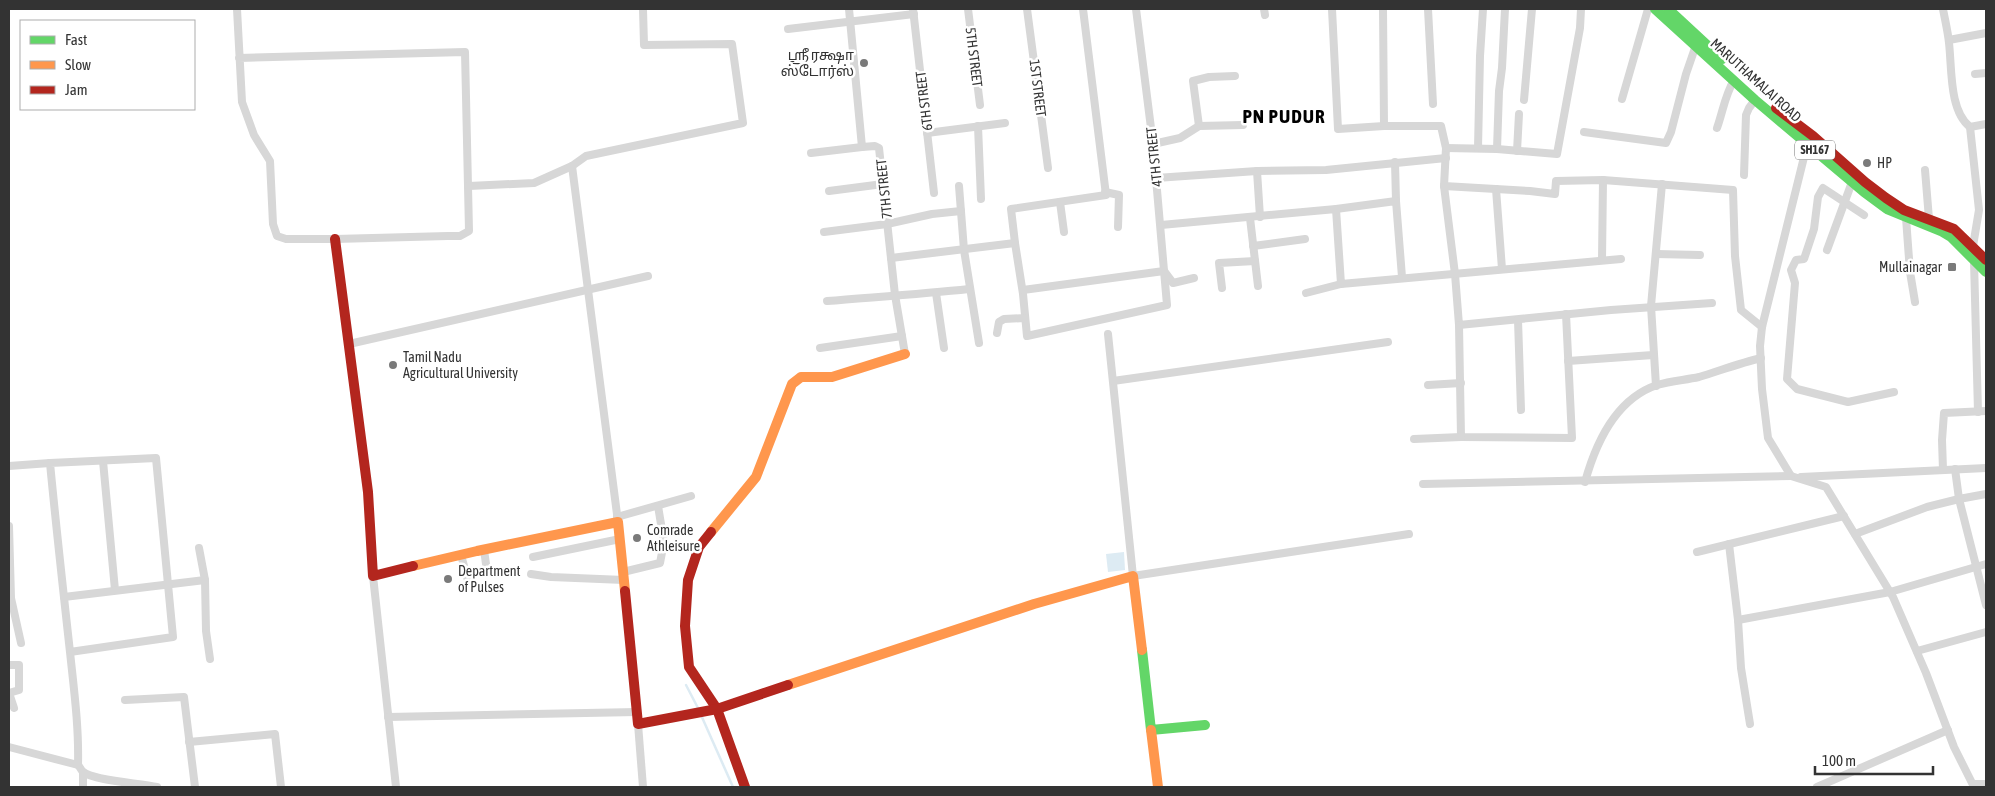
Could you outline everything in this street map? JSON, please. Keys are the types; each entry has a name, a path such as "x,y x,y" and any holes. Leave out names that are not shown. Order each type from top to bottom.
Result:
{"street":[{"path":"236,9 239,58 244,110 254,135 270,161 273,224 277,236 286,239 448,236 466,233 470,229 465,52 239,58"},
{"path":"469,186 534,183 572,166 586,156 743,123 732,44 644,45 643,9"},
{"name":"7TH STREET","path":"849,9 862,147 875,146 879,148 895,295 905,354"},
{"name":"5TH STREET","path":"968,9 980,106"},
{"name":"1ST STREET","path":"1027,9 1048,168"},
{"path":"997,333 999,322 1004,319 1025,318 1023,290 1011,209 1106,195 1083,9"},
{"name":"4TH STREET","path":"1025,318 1027,336 1167,305 1153,144 1136,9"},
{"path":"1332,9 1338,130 1384,126 1441,126"},
{"path":"1383,9 1384,126"},
{"path":"1428,9 1433,104"},
{"path":"1478,148 1483,9"},
{"path":"1497,149 1499,91 1506,9"},
{"path":"1524,100 1532,9"},
{"path":"1446,148 1497,149 1557,154 1578,37 1581,9"},
{"path":"1622,99 1648,9"},
{"name":"MARUTHAMALAI ROAD","path":"1655,9 1668,11 1810,139 1852,182 1887,209 1952,237 1986,272"},
{"path":"1943,9 1949,40 1953,93 1960,116 1963,122 1970,127 1986,124"},
{"path":"788,29 913,11"},
{"name":"6TH STREET","path":"913,11 934,193"},
{"name":"MARUTHAMALAI ROAD","path":"1668,11 1696,46 1755,100 1904,210 1954,229 1986,260"},
{"path":"1949,40 1986,33"},
{"path":"1584,132 1666,143 1671,132 1686,74 1696,46"},
{"path":"1975,74 1986,73"},
{"path":"1199,126 1193,81 1209,77 1235,76"},
{"path":"1717,128 1727,101 1726,94 1734,80"},
{"path":"1744,175 1746,115 1755,100"},
{"path":"1517,151 1519,114"},
{"path":"1440,117 1446,148 1444,186 1459,325 1461,437"},
{"path":"928,133 1005,123"},
{"path":"1153,144 1180,138 1199,126 1243,125"},
{"path":"978,126 981,199"},
{"path":"1970,127 1979,210 1973,246"},
{"path":"1810,139 1762,327 1762,389 1768,438 1793,477 1826,487 1890,592 1917,651 1954,747 1974,786 1986,784"},
{"path":"811,153 862,147"},
{"path":"1156,178 1326,170 1446,158"},
{"path":"1395,162 1402,277"},
{"path":"572,166 618,520 643,787"},
{"path":"1925,170 1929,219"},
{"path":"1257,172 1260,216"},
{"path":"1444,186 1554,194 1556,181 1603,180 1733,190 1735,256 1741,310 1762,327"},
{"path":"1602,260 1603,180"},
{"path":"1827,250 1852,182"},
{"path":"830,191 883,184"},
{"path":"1656,386 1651,306 1662,184"},
{"path":"959,186 964,250 979,343"},
{"path":"1864,215 1823,188 1818,197 1814,229 1804,259 1796,260 1791,270 1795,282 1787,380 1797,389 1848,402 1894,392"},
{"path":"1496,189 1502,269"},
{"path":"1105,192 1120,195 1118,227"},
{"path":"1161,225 1250,218 1396,201"},
{"path":"1060,202 1064,232"},
{"path":"1336,209 1341,284"},
{"path":"824,232 887,224 932,214 961,211"},
{"path":"1250,218 1258,286"},
{"path":"1906,218 1910,272 1915,302"},
{"path":"334,239 368,492 373,576 396,787"},
{"path":"1253,246 1305,239"},
{"path":"891,258 1015,243"},
{"path":"1656,254 1700,255"},
{"path":"1306,293 1341,284 1402,277 1621,259"},
{"path":"1222,288 1219,263 1255,261"},
{"path":"1974,261 1978,412"},
{"path":"1023,290 1164,271 1173,283 1194,278"},
{"path":"349,344 648,276"},
{"path":"827,301 969,289"},
{"path":"936,293 944,348"},
{"path":"1459,325 1651,306 1712,303"},
{"path":"1414,439 1461,437 1572,438 1566,314"},
{"path":"1518,320 1521,410"},
{"path":"1108,334 1133,576 1158,787"},
{"path":"820,348 902,336"},
{"path":"1113,381 1388,342"},
{"path":"745,787 716,709 689,667 685,626 688,580 699,548 756,477 792,384 798,378 805,375 822,378 832,377 905,354"},
{"path":"1568,361 1653,356"},
{"path":"1586,482 1602,435 1616,414 1637,394 1656,386 1699,377 1761,358"},
{"path":"1428,385 1461,383"},
{"path":"1943,470 1942,440 1944,414 1986,411"},
{"path":"9,466 156,458 172,637 70,652"},
{"path":"103,461 115,590"},
{"path":"50,463 83,787"},
{"path":"1423,484 1793,477 1986,468"},
{"path":"1955,469 1959,498 1986,604"},
{"path":"1855,534 1927,507 1959,498 1986,494"},
{"path":"373,576 618,520 692,496"},
{"path":"531,574 551,578 624,576 660,563 664,542 658,506"},
{"path":"1696,552 1844,516"},
{"path":"9,526 10,592 21,643"},
{"path":"638,724 716,709 933,636 1034,604 1133,576 1409,534"},
{"path":"533,557 620,539"},
{"path":"1729,544 1738,620 1741,668 1750,724"},
{"path":"199,548 205,580 206,631 210,659"},
{"path":"484,550 486,564"},
{"path":"460,555 469,584"},
{"path":"1738,620 1890,592 1986,564"},
{"path":"64,596 205,580"},
{"path":"1917,651 1986,632"},
{"path":"9,665 19,666 19,690 9,693 14,708"},
{"path":"125,700 184,697 195,787"},
{"path":"388,717 637,712"},
{"path":"1151,730 1205,725"},
{"path":"1817,787 1948,730"},
{"path":"189,742 275,734 281,787"},
{"path":"9,748 81,768 107,783 156,787"}],"shaded area":[{"path":"1124,552 1125,570 1108,572 1106,554"}],"waterway":[{"path":"686,685 699,710"},
{"path":"701,715 733,787"}],"traffic: fast":[{"path":"1655,9 1755,100 1864,192 1887,209 1951,237 1986,272"},
{"path":"1668,9 1722,59"},
{"path":"1142,650 1151,730 1205,725"}],"traffic: slow":[{"path":"711,532 756,477 792,384 801,377 832,377 905,354"},
{"path":"413,566 618,522 625,591"},
{"path":"788,685 1034,604 1133,576 1142,650"},
{"path":"1151,730 1158,787"}],"traffic: jam":[{"path":"1776,108 1813,136 1886,198 1904,210 1954,229 1986,260"},
{"path":"335,239 368,492 373,576 413,566"},
{"path":"711,532 699,547 688,580 685,626 689,667 717,709 745,787"},
{"path":"625,591 638,724 717,709 788,685"}],"place":[{"name":"ஶ்ரீ ரக்ஷா ஸ்டோர்ஸ்","path":"864,63"},
{"name":"HP","path":"1867,163"},
{"name":"Mullainagar","path":"1952,267"},
{"name":"Tamil Nadu Agricultural University","path":"393,365"},
{"name":"Comrade Athleisure","path":"637,538"},
{"name":"Department of Pulses","path":"448,579"}],"district":[{"name":"PN PUDUR","path":"1284,116"}]}
